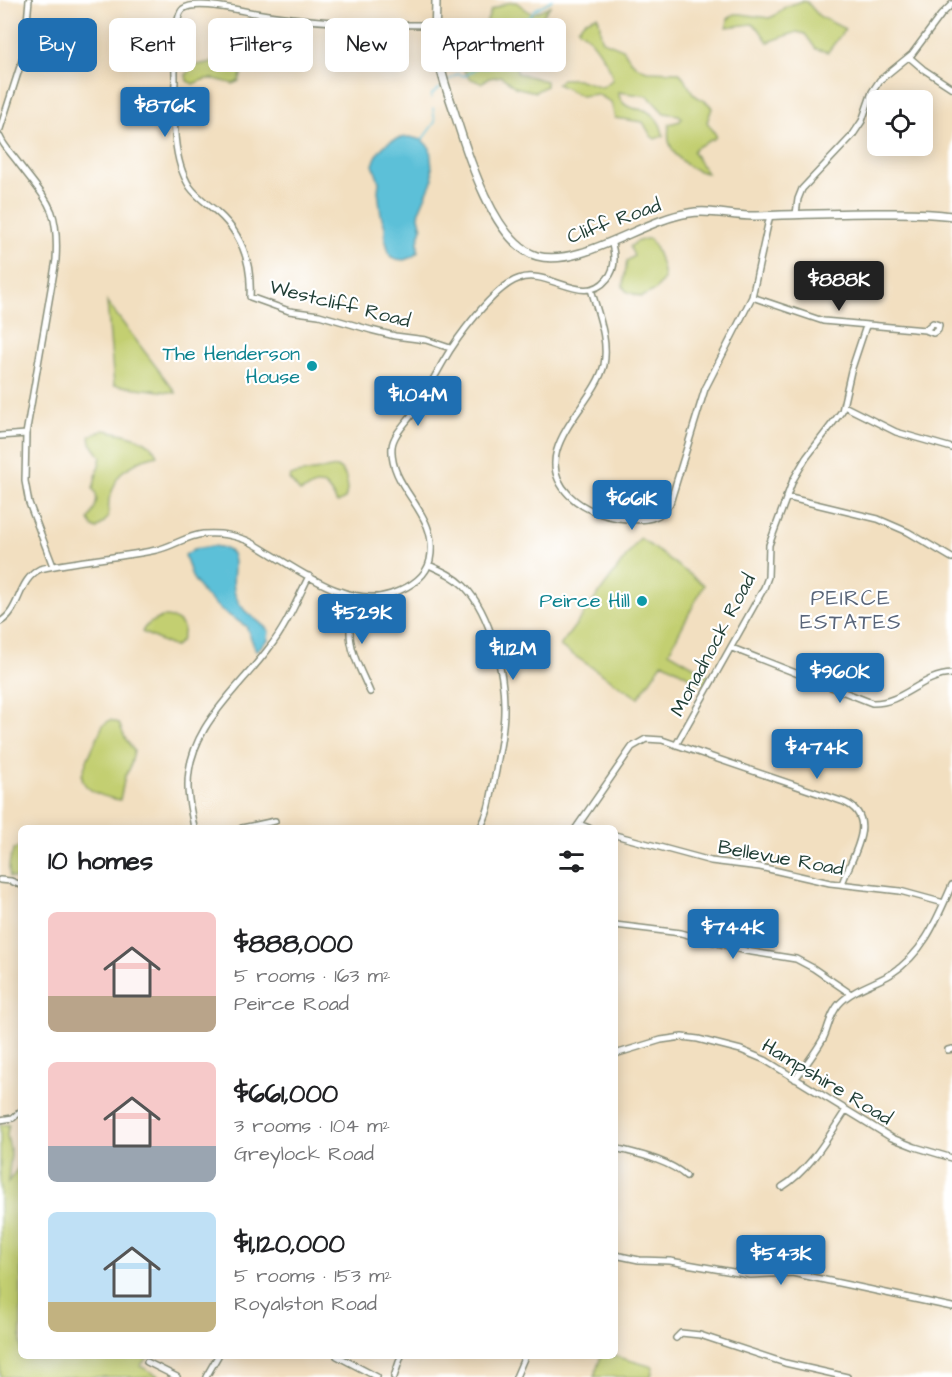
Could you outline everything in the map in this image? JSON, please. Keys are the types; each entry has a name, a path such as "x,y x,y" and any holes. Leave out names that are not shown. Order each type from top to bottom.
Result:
{"street":[{"path":"0,129 24,54 28,0"},
{"name":"Cliff Road","path":"435,18 436,0"},
{"name":"Westcliff Road","path":"421,25 296,20 200,3 184,7 178,21 176,40 176,128 179,159 191,187 232,227 242,242 251,281 250,297 289,311 319,315 371,330 426,340 450,348"},
{"path":"796,214 798,196 805,184 855,134 872,92 880,80 909,57 943,12 952,4"},
{"path":"909,57 952,88"},
{"name":"Cliff Road","path":"442,72 470,162 481,188 513,241 528,253 553,258 579,253 662,220 690,212 738,216 909,213 952,216"},
{"path":"0,137 49,203 55,218 57,234 56,260 26,434 25,481 28,496 53,566"},
{"path":"591,289 604,337 604,362 594,388 560,439 556,469 566,491 585,506 609,516 638,520 655,517 669,505 707,385 752,297 770,215"},
{"path":"0,622 14,609 26,580 40,569 159,549 200,535 215,533 247,540 309,576 357,596 376,598 404,589 420,578 429,565 432,535 422,513 397,472 393,462 393,441 415,411 450,348 472,320 506,286 515,280 535,276 578,289 591,289 604,283 611,273 615,261 611,241"},
{"path":"752,297 819,320 925,330"},
{"name":"Monadnock Road","path":"579,825 633,745 654,738 676,745 732,648 766,585 769,548 786,497 802,463 838,418 844,406 850,374 866,326"},
{"path":"844,406 896,432 952,448"},
{"path":"0,436 26,434"},
{"path":"786,497 878,519 908,532 952,558"},
{"path":"429,565 454,578 465,587 477,604 494,642 500,666 503,721 487,812 481,825"},
{"path":"194,825 188,787 192,758 201,735 222,702 271,647 285,625 309,576"},
{"path":"357,596 350,615 349,641 370,692"},
{"path":"732,648 872,703 893,700 929,678 952,674"},
{"path":"676,745 853,807 862,820 862,832 842,884"},
{"path":"256,825 275,821"},
{"name":"Bellevue Road","path":"618,837 711,861 760,867 814,880 894,890 944,903"},
{"path":"0,880 18,884"},
{"path":"795,1079 820,1045 834,1010 851,994 892,974 911,958 927,939 952,885"},
{"path":"618,924 681,933 746,951 796,959 851,994"},
{"name":"Hampshire Road","path":"618,1053 661,1040 689,1038 750,1053 892,1138 952,1158"},
{"path":"782,1187 791,1182 810,1162 846,1110"},
{"path":"0,1120 13,1118 18,1114"},
{"path":"618,1149 648,1157 686,1176"},
{"path":"618,1256 639,1260 670,1261 750,1275 792,1274 952,1308"},
{"path":"676,1338 681,1333 700,1335 785,1364 847,1377"},
{"path":"206,1377 216,1359"},
{"path":"343,1359 377,1377"},
{"path":"394,1377 400,1359"},
{"path":"516,1377 524,1359"},
{"path":"147,1362 177,1377"}],"green space":[{"path":"802,1 807,2 819,16 845,29 828,52 816,49 805,34 797,32 768,42 759,29 752,24 727,27 728,19 735,14 769,18 785,7"},
{"path":"516,2 532,14 550,6 541,18 488,18 491,10 506,3"},
{"path":"597,16 603,41 623,49 631,61 647,71 678,72 695,95 710,105 712,108 707,122 716,135 715,138 695,148 693,152 707,173 696,170 676,155 669,139 669,124 680,121 682,118 679,115 664,113 648,96 618,92 624,104 645,110 657,120 663,136 655,139 643,122 615,118 611,102 597,94 581,96 557,84 562,79 577,79 602,87 612,80 604,58 587,35 578,28 586,20"},
{"path":"208,63 208,72 242,72 239,81 233,84 209,79 193,84 187,81 186,75 188,72 196,72 196,65"},
{"path":"465,72 517,72 546,81 546,86 535,92 515,87 501,76 489,78 481,83 469,78"},
{"path":"645,239 650,239 655,248 664,279 656,290 641,297 626,291 623,286 627,261 634,256 630,247"},
{"path":"107,302 176,393 114,385"},
{"path":"104,430 126,434 141,440 148,444 157,455 143,459 123,471 109,499 108,518 97,529 89,520 96,504 93,489 101,457 91,443 90,436"},
{"path":"337,467 346,477 347,490 345,499 337,503 326,486 322,484 300,492 289,479 296,474"},
{"name":"Peirce Hill","path":"640,538 704,585 669,652 709,675 704,685 663,662 638,698 560,646"},
{"path":"162,617 173,618 182,626 181,641 174,647 142,632 148,625"},
{"path":"110,720 119,723 134,751 120,800 91,790 83,782 82,777 103,725"},
{"path":"18,847 18,876 15,878 10,877 9,866 14,849"},
{"path":"9,1124 7,1135 11,1154 8,1182 18,1168 18,1359 146,1359 140,1366 161,1377 0,1377 0,1125"},
{"path":"618,1357 653,1367 651,1377 594,1377 600,1359 618,1359"}],"water":[{"path":"410,137 422,140 430,148 433,179 420,209 419,217 422,228 418,241 418,252 404,260 390,256 381,215 379,182 373,165 378,153 386,144 396,139"},
{"path":"212,546 230,551 234,564 233,580 236,597 243,609 269,631 268,640 256,651 246,626 222,611 202,592 192,577 185,555 194,549"}],"waterway":[{"path":"449,80 458,74 465,76 479,67 494,66 496,60 494,54 498,44 505,36 516,25 530,17 534,10 552,0"},
{"path":"431,98 432,94 440,88"},
{"path":"422,140 435,122 433,108"}],"place":[{"name":"The Henderson House","path":"312,366"},
{"name":"Peirce Hill","path":"642,601"}],"district":[{"name":"PEIRCE ESTATES","path":"851,610"}]}
